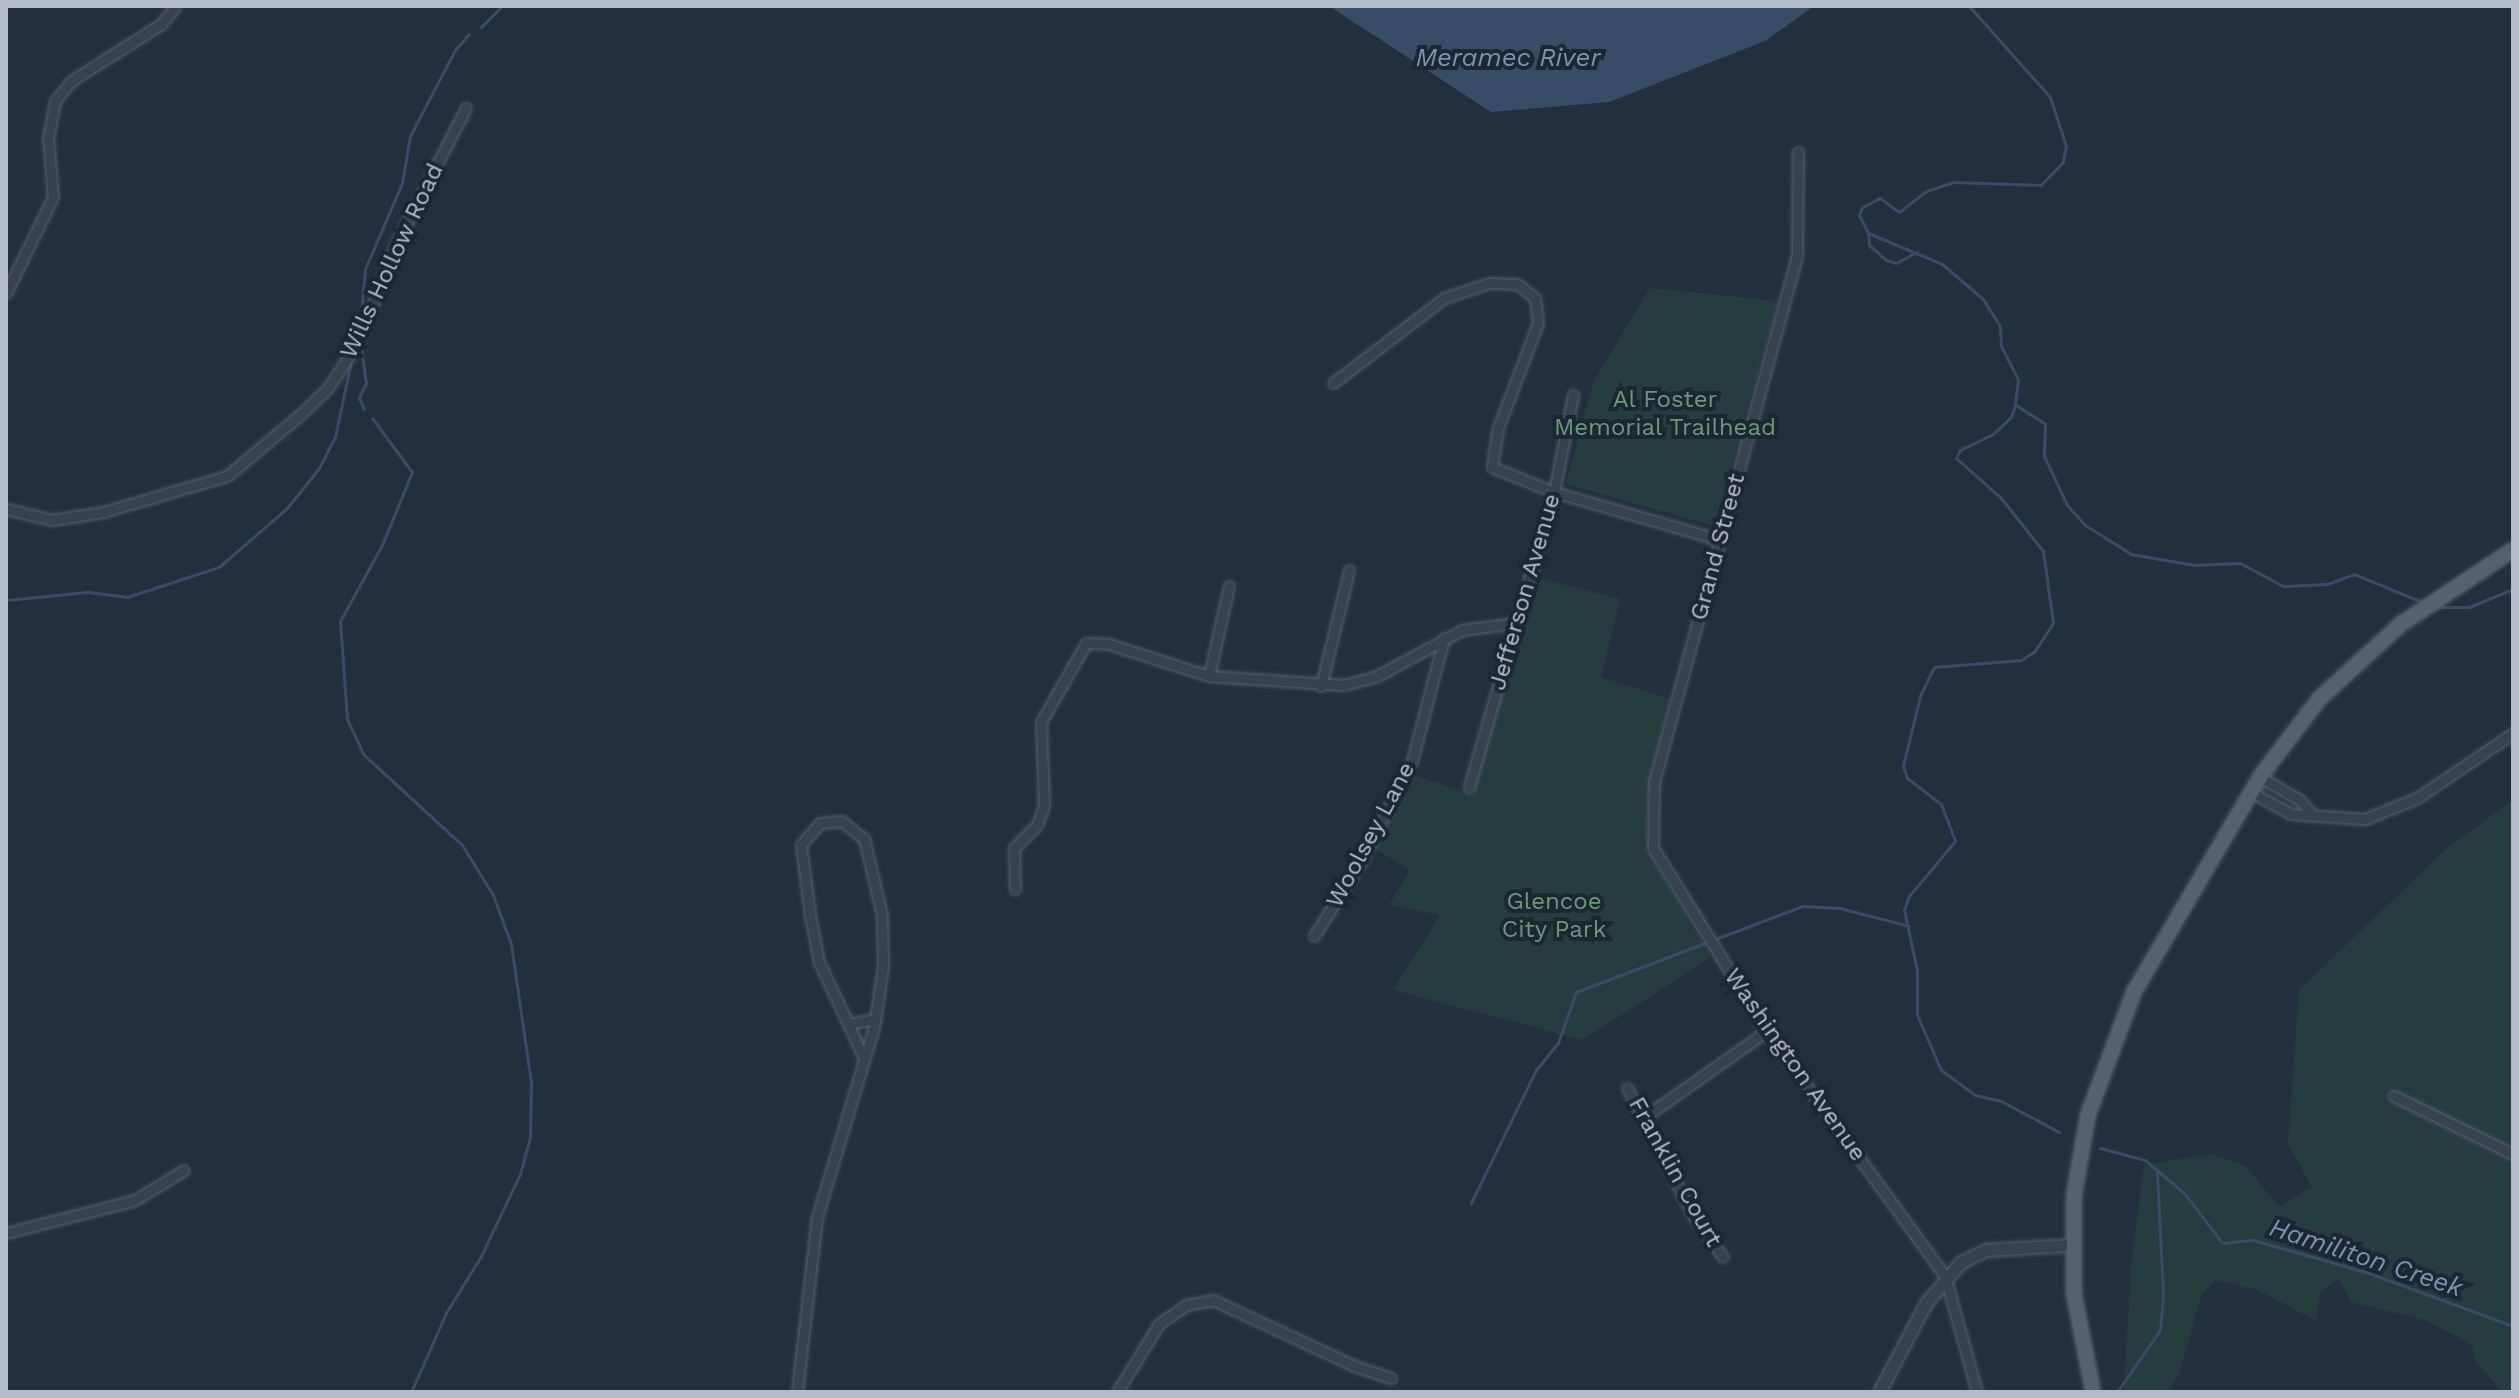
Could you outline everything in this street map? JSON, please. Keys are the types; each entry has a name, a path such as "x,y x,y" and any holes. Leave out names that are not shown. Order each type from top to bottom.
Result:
{"main road":[{"path":"2093,1392 2078,1324 2071,1245 2082,1142 2107,1053 2151,959 2260,777 2320,698 2371,648 2513,550"}],"street":[{"path":"6,293 53,197 48,138 55,101 71,81 161,24 176,6"},
{"name":"Wills Hollow Road","path":"6,509 52,520 103,512 227,476 302,413 328,388 357,344 396,244 466,108"},
{"name":"Grand Street","path":"1653,848 1654,782 1797,256 1798,152"},
{"path":"1333,383 1444,298 1489,283 1517,284 1535,298 1538,323 1498,428 1492,467 1554,492 1720,540"},
{"name":"Jefferson Avenue","path":"1469,787 1554,492 1573,395"},
{"path":"1321,686 1349,570"},
{"path":"1209,676 1229,586"},
{"path":"1015,889 1014,848 1037,825 1044,806 1041,722 1080,647 1096,641 1209,676 1321,686 1377,676 1444,638 1516,623"},
{"name":"Woolsey Lane","path":"1314,936 1362,860 1412,761 1444,638"},
{"path":"2251,792 2291,814 2365,819 2395,809 2513,733"},
{"path":"2260,777 2300,800 2313,816"},
{"path":"797,1392 817,1217 876,1019 882,915 864,839 842,821 820,823 801,845 819,962 863,1056"},
{"name":"Washington Avenue","path":"1653,848 1767,1031 1945,1276"},
{"path":"848,1024 876,1019"},
{"path":"1643,1118 1767,1031"},
{"name":"Franklin Court","path":"1627,1088 1694,1217 1723,1257"},
{"path":"2394,1096 2513,1154"},
{"path":"6,1233 135,1200 184,1170"},
{"path":"1879,1392 1945,1276 1986,1250 2071,1245"},
{"path":"1945,1276 1977,1392"},
{"path":"1117,1392 1159,1324 1186,1305 1213,1300 1357,1367 1391,1378"}],"green space":[{"name":"Al Foster Memorial Trailhead","path":"1650,288 1778,301 1714,526 1566,484 1593,383"},
{"name":"Glencoe City Park","path":"1534,577 1620,599 1601,677 1670,699 1650,778 1647,830 1652,858 1711,957 1583,1040 1393,990 1440,915 1389,905 1410,870 1373,847 1410,774 1473,794"},
{"path":"2513,800 2513,1392 2503,1392 2476,1362 2472,1345 2425,1320 2351,1302 2338,1278 2320,1293 2316,1321 2258,1290 2215,1280 2201,1296 2179,1375 2168,1392 2124,1392 2131,1264 2144,1165 2211,1154 2245,1166 2279,1206 2312,1187 2288,1144 2299,990 2447,848"}],"water":[{"name":"Meramec River","path":"1329,6 1814,6 1765,41 1609,102 1491,112"}],"waterway":[{"path":"481,27 502,6"},
{"name":"Hamiliton Creek","path":"1969,6 2050,97 2066,146 2063,162 2041,185 1954,182 1926,191 1899,212 1880,198 1862,207 1859,215 1868,233 1942,264 1983,299 2000,326 2001,346 2018,380 2015,405 2011,417 1993,434 1960,450 1956,458 2001,498 2043,551 2053,623 2035,651 2021,660 1934,667 1920,696 1903,766 1907,778 1941,804 1955,841 1909,896 1904,910 1917,970 1917,1015 1941,1070 1975,1095 2001,1101 2059,1132"},
{"path":"360,326 365,269 402,183 410,136 455,50 469,34"},
{"path":"1868,233 1869,245 1886,260 1896,263 1917,252"},
{"path":"360,342 366,383 359,398 364,409"},
{"path":"6,600 88,592 127,597 219,567 287,508 319,468 335,437 351,361"},
{"path":"2016,405 2045,424 2044,456 2067,505 2085,525 2131,554 2194,565 2240,563 2283,586 2327,584 2354,574 2422,602"},
{"path":"372,418 412,472 382,545 340,621 347,719 363,754 462,845 493,895 511,944 531,1082 530,1137 520,1174 481,1256 446,1313 411,1392"},
{"path":"2437,607 2469,607 2513,589"},
{"path":"1471,1203 1536,1070 1558,1043 1576,992 1802,906 1840,908 1909,926"},
{"name":"Hamiliton Creek","path":"2100,1148 2145,1160 2185,1194 2222,1243 2253,1240 2366,1272 2513,1326"},
{"path":"2117,1392 2160,1330 2163,1295 2157,1171"}]}
